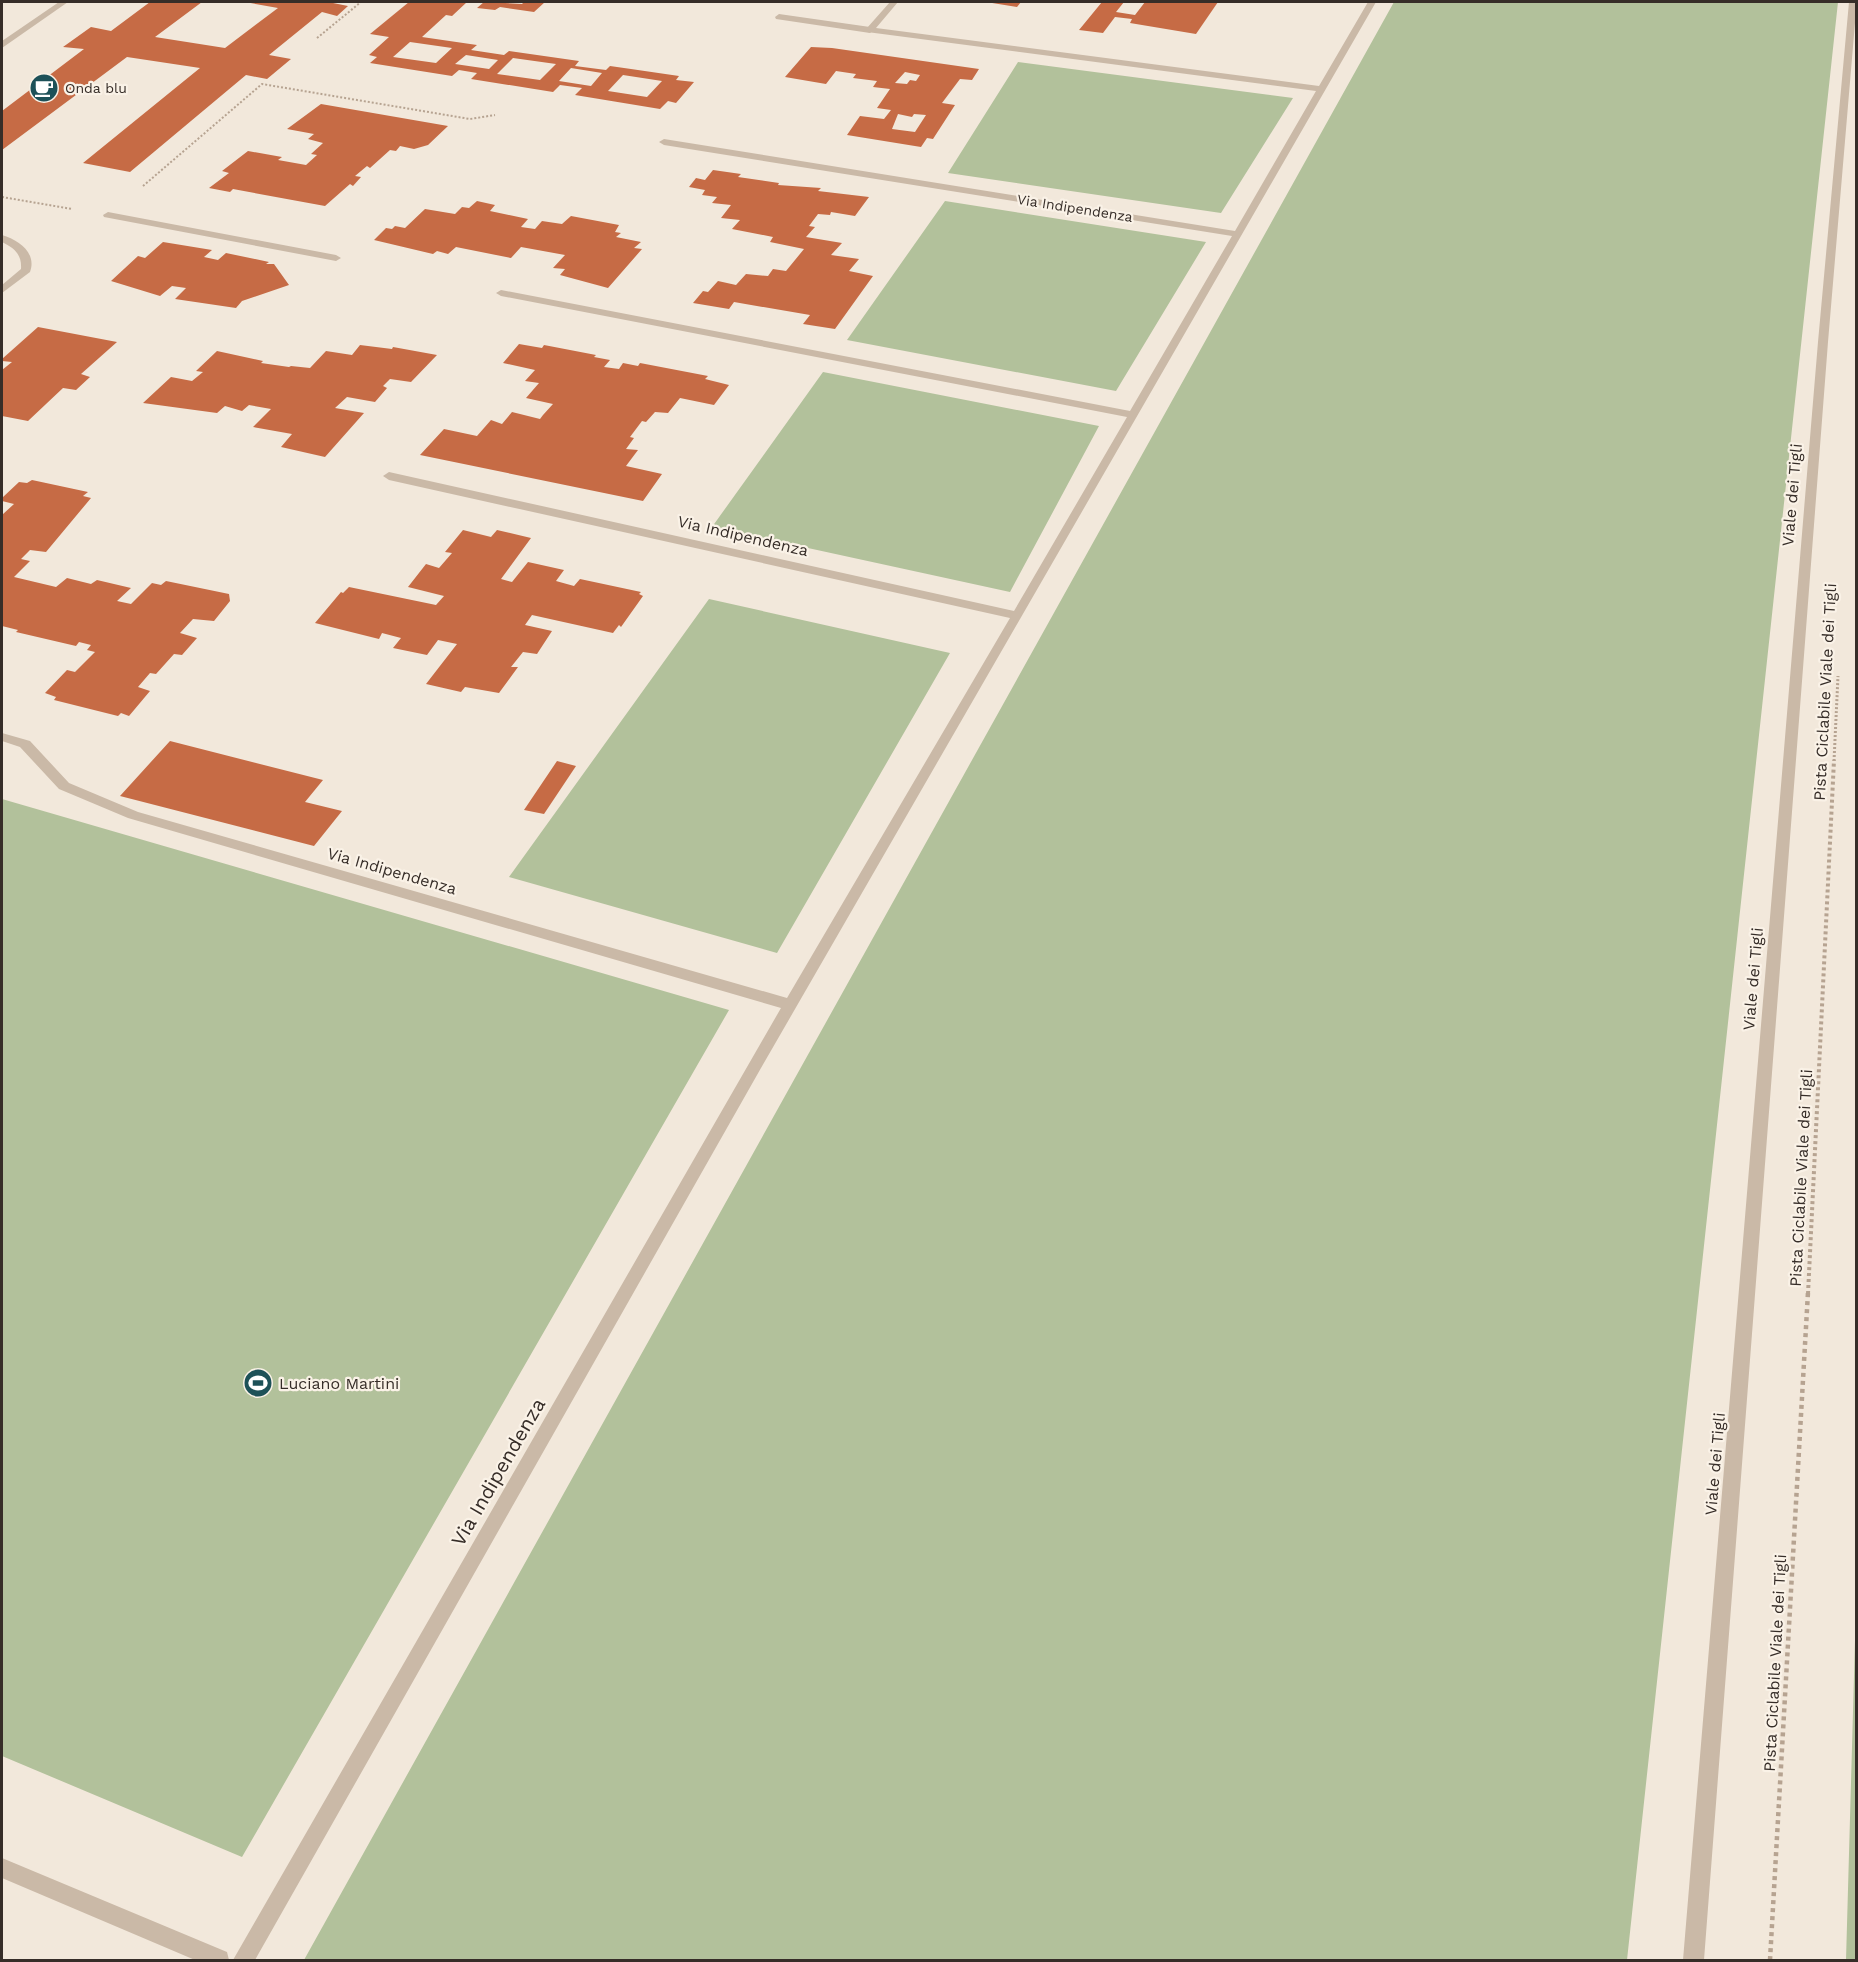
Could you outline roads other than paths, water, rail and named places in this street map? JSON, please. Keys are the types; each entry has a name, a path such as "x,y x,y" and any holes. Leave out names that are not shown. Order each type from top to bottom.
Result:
{"street":[{"path":"2,45 64,2"},
{"path":"870,30 894,2"},
{"name":"Via Indipendenza","path":"243,1960 1372,2"},
{"name":"Viale dei Tigli","path":"1693,1960 1822,354 1853,2"},
{"path":"778,17 1320,89"},
{"name":"Via Indipendenza","path":"664,142 1237,234"},
{"path":"108,215 336,258"},
{"path":"2,238 24,250 27,259 26,270 2,290"},
{"path":"501,293 1133,415"},
{"name":"Via Indipendenza","path":"389,476 1018,616"},
{"name":"Via Indipendenza","path":"2,737 25,744 64,786 133,815 792,1005"},
{"path":"2,1868 219,1960"}],"place":[{"name":"Onda blu","path":"44,88"},
{"name":"Luciano Martini","path":"258,1383"}]}
